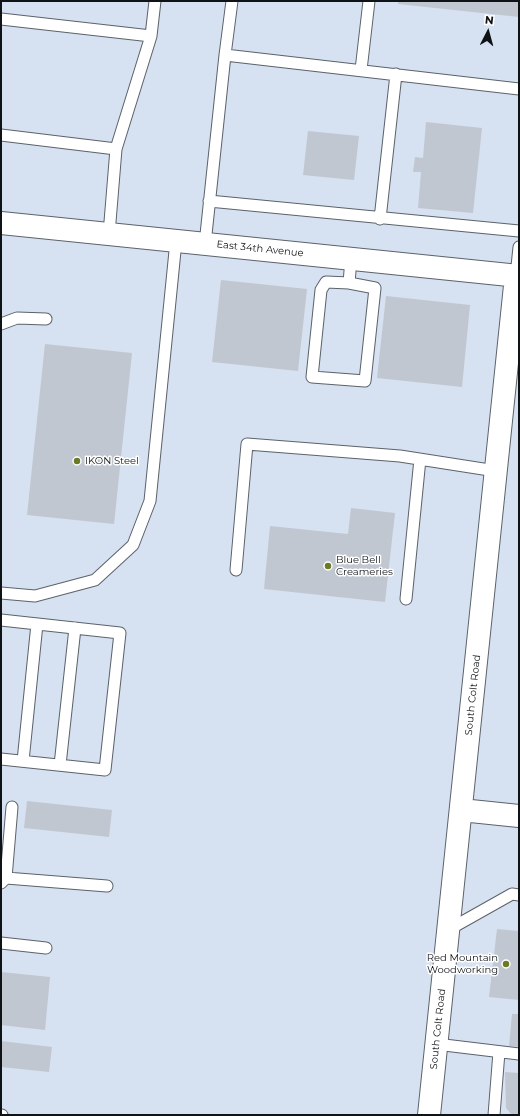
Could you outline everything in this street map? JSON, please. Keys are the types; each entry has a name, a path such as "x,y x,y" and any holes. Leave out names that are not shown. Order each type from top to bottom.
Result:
{"street":[{"name":"East 34th Avenue","path":"1,223 518,276"},
{"name":"South Colt Road","path":"429,1115 496,471 518,276"},
{"path":"461,810 519,816"}],"lane":[{"path":"109,234 116,149 151,36 155,1"},
{"path":"204,244 232,1"},
{"path":"361,70 369,1"},
{"path":"1,19 151,36"},
{"path":"225,55 519,89"},
{"path":"380,219 396,74"},
{"path":"1,135 116,149"},
{"path":"209,201 380,219 519,231"},
{"path":"1,593 35,596 95,580 133,545 150,501 176,241"},
{"path":"518,276 519,247"},
{"path":"349,283 351,259"},
{"path":"326,282 349,283 375,288 366,381 312,377 321,290 326,282"},
{"path":"1,324 17,318 46,319"},
{"path":"236,570 247,444 420,459 496,471"},
{"path":"406,599 420,459"},
{"path":"1,620 120,633 105,770 1,759"},
{"path":"23,761 37,624"},
{"path":"60,765 75,628"},
{"path":"12,807 3,881 107,886"},
{"path":"448,930 512,894 519,895"},
{"path":"1,943 46,948"},
{"path":"436,1044 519,1054"},
{"path":"494,1115 499,1052"}],"shaded area":[{"path":"1,1 519,1 519,1115 1,1115"}],"building":[{"path":"398,1 519,1 519,17 398,4"},
{"path":"426,122 482,128 473,213 418,208 421,172 413,172 415,157 423,158"},
{"path":"308,131 359,136 354,180 303,175"},
{"path":"221,280 307,289 298,371 212,362"},
{"path":"386,296 470,305 462,387 377,378"},
{"name":"IKON Steel","path":"45,344 132,353 114,524 27,515"},
{"name":"Blue Bell Creameries","path":"351,508 395,513 385,602 264,589 270,526 348,534"},
{"path":"27,801 112,810 109,837 24,828"},
{"name":"Red Mountain Woodworking","path":"497,929 519,931 519,1000 489,997"},
{"path":"1,972 50,977 45,1030 1,1025"},
{"path":"512,1014 519,1014 519,1047 509,1046"},
{"path":"1,1041 52,1047 49,1072 1,1067"},
{"path":"505,1072 519,1073 519,1115 512,1115 506,1108"}],"place":[{"name":"IKON Steel","path":"77,461"},
{"name":"Blue Bell Creameries","path":"328,566"},
{"name":"Red Mountain Woodworking","path":"506,964"}]}
